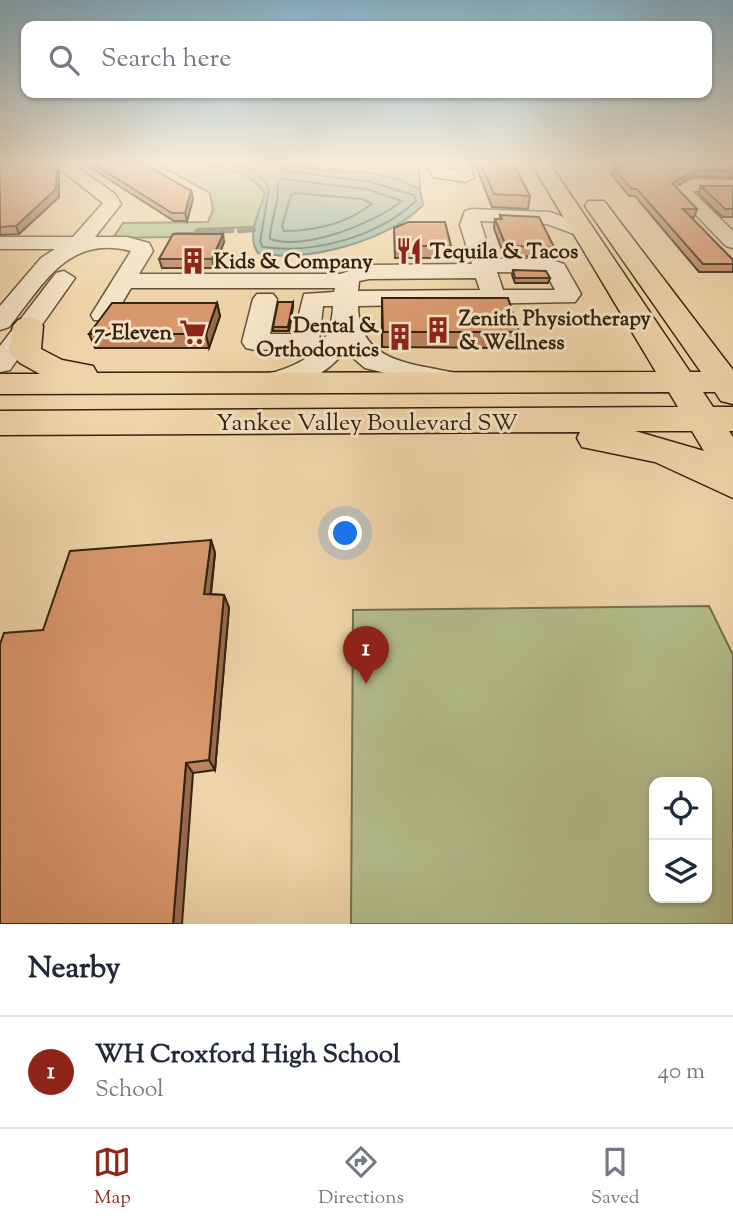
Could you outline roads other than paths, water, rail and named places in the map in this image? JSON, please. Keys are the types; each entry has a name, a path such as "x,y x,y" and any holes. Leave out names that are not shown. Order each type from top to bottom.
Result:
{"main road":[{"path":"567,204 680,382 718,419 733,467"},
{"path":"594,204 688,329 731,378"},
{"path":"607,382 635,357 641,343 642,320"},
{"path":"14,324 25,352 36,361 75,372 173,382"},
{"name":"Yankee Valley Boulevard SW","path":"0,384 680,382 731,378"},
{"name":"Yankee Valley Boulevard SW","path":"0,423 457,423 718,419"},
{"path":"457,423 634,443 696,460 733,483"}],"street":[{"path":"0,363 14,324 75,263 82,252 80,242 109,204"},
{"path":"469,204 472,215 470,225 494,297"},
{"path":"512,215 544,204"},
{"path":"695,204 733,242"},
{"path":"472,215 550,218 585,232"},
{"path":"0,243 127,243 142,247 114,298"},
{"path":"114,298 346,300 567,297 569,294 556,269 550,266 357,273 346,300 330,356 314,368 265,383"},
{"path":"114,298 346,300"},
{"path":"265,299 255,342 306,342 312,299"},
{"path":"346,300 353,344 375,362 458,382"}],"water":[{"path":"261,204 423,205 390,229 369,238 322,252 299,255 258,253 253,239"}],"waterway":[{"path":"239,231 254,230"},
{"path":"196,231 232,231"}],"place":[{"name":"Tequila & Tacos","path":"409,251"},
{"name":"Kids & Company","path":"193,261"},
{"name":"Zenith Physiotherapy & Wellness","path":"438,330"},
{"name":"7-Eleven","path":"193,332"},
{"name":"Dental & Orthodontics","path":"400,337"},
{"name":"WH Croxford High School","path":"366,684"}]}
